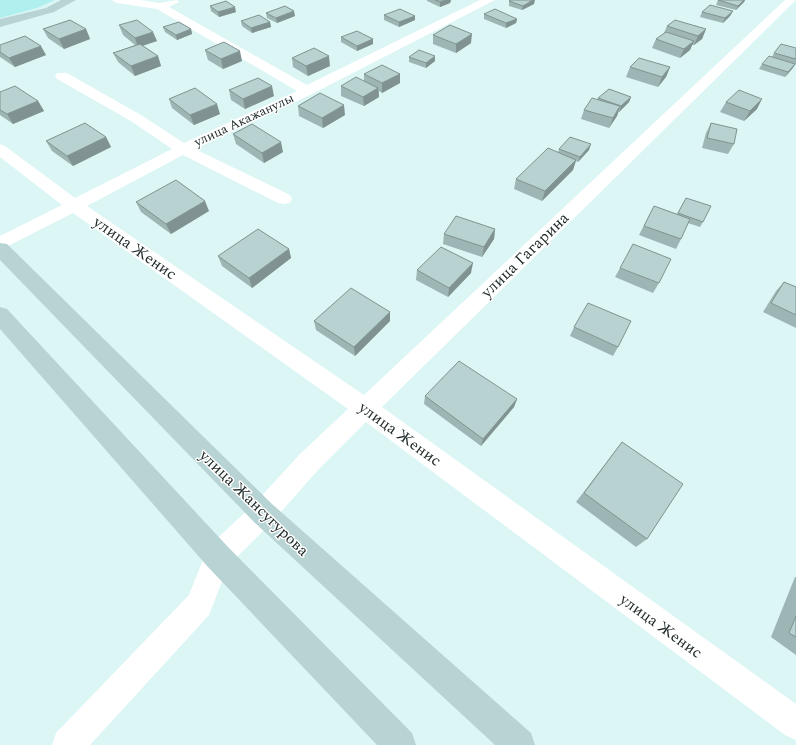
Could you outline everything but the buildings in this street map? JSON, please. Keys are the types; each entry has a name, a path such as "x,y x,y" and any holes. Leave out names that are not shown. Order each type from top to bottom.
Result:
{"main road":[{"path":"3,23 50,10 70,0"},
{"name":"улица Жансугурова","path":"1,251 262,513 519,745"},
{"path":"0,315 218,557 400,745"}],"street":[{"path":"117,0 160,6 307,91"},
{"path":"160,6 178,0"},
{"name":"улица Акажанулы","path":"1,251 75,206 183,149 307,91 489,0"},
{"name":"улица Гагарина","path":"218,557 262,513 309,462 791,0"},
{"path":"62,76 136,118 183,149 284,199"},
{"name":"улица Женис","path":"0,149 75,206 365,408 796,724"},
{"path":"68,745 199,605 218,557"}],"shaded area":[{"path":"0,0 55,0 37,8 0,18"}]}
